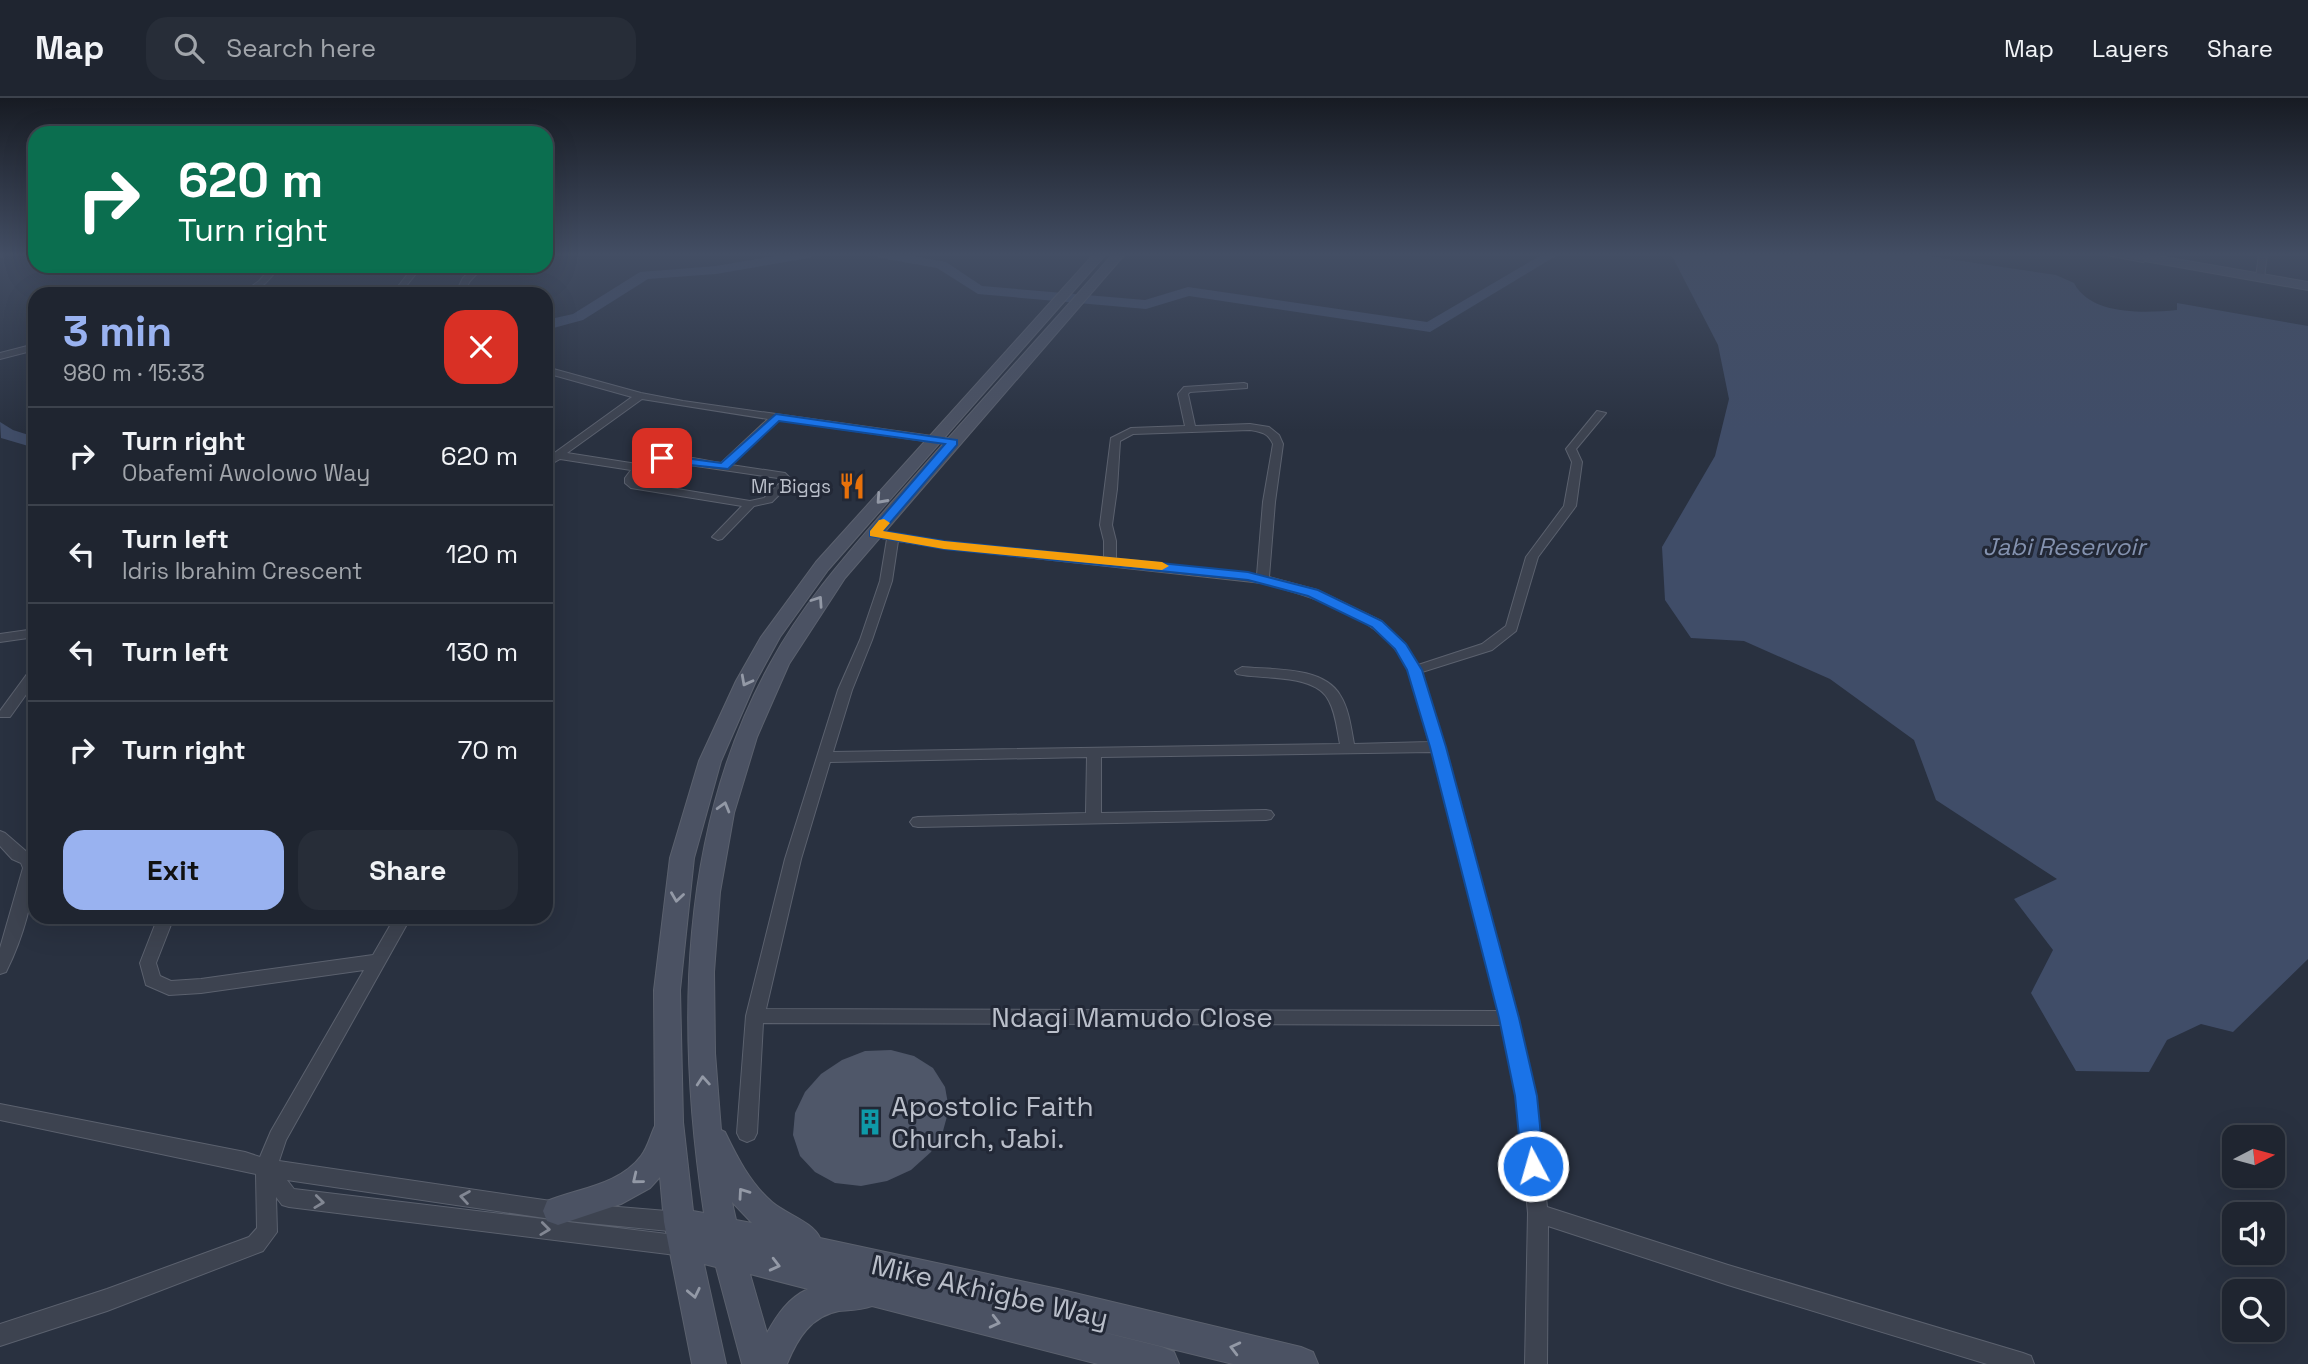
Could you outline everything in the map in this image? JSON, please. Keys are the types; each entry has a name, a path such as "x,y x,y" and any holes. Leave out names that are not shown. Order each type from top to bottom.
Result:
{"main road":[{"path":"1050,321 1054,313"},
{"path":"709,1364 681,1234 669,1122 667,990 682,858 710,761 746,681 796,600 822,566 944,441 1060,313"},
{"path":"759,1364 727,1242 706,1121 701,1040 704,933 711,871 729,789 747,736 782,660 821,596 884,535 944,441"},
{"path":"706,1121 729,1170 754,1209 785,1230 839,1256"},
{"path":"558,1211 618,1192 639,1180 659,1154 669,1122"},
{"name":"Mike Akhigbe Way","path":"681,1234 839,1256 1301,1364"},
{"name":"Mike Akhigbe Way","path":"727,1242 887,1294 1162,1364"},
{"path":"770,1364 794,1316 807,1305 839,1294 887,1294"}],"street":[{"path":"0,356 28,350"},
{"path":"553,372 640,396 944,441"},
{"path":"1191,429 1183,394 1187,389 1244,386"},
{"path":"553,459 640,396"},
{"path":"1415,670 1487,647 1513,628 1532,557 1570,506 1577,462 1571,449 1601,413"},
{"path":"724,467 776,417"},
{"path":"1110,561 1110,541 1106,525 1112,489 1115,440 1131,431 1250,427 1265,429 1274,435 1278,444 1269,502 1263,579"},
{"path":"558,455 639,468"},
{"path":"662,458 786,477 788,481 768,500 750,504 635,486 630,483 630,478 639,468 649,461 662,458"},
{"path":"718,537 750,504"},
{"path":"747,1133 755,1016 793,859 845,690 886,581 884,535 944,545 1263,579 1313,593 1377,624 1401,647 1415,670 1438,747 1509,1018 1526,1096 1538,1213 1536,1364"},
{"path":"0,638 28,635"},
{"path":"1242,671 1315,680 1326,686 1334,696 1348,749"},
{"path":"5,714 28,683"},
{"path":"824,757 1438,747"},
{"path":"1093,819 1094,754"},
{"path":"918,822 1266,815"},
{"path":"0,837 28,861"},
{"path":"0,967 9,947 28,879"},
{"path":"163,924 148,963 152,980 169,988 201,986 377,961"},
{"path":"0,1335 107,1300 256,1244 267,1232 266,1168 278,1137 398,924"},
{"name":"Ndagi Mamudo Close","path":"755,1016 1509,1018"},
{"path":"0,1112 245,1161 266,1168 558,1211 681,1234"},
{"path":"266,1168 289,1198 681,1234"},
{"path":"1538,1213 1728,1275 2023,1364"}],"water":[{"name":"Jabi Reservoir","path":"1702,313 2234,313 2308,326 2308,959 2233,1032 2201,1024 2167,1040 2149,1072 2076,1071 2031,993 2053,950 2014,899 2057,879 1936,800 1914,740 1830,679 1744,641 1691,638 1665,600 1662,547 1715,456 1729,399 1718,345"}],"building":[{"name":"Apostolic Faith Church, Jabi.","path":"891,1050 914,1056 933,1068 945,1087 949,1109 943,1131 931,1152 911,1170 887,1181 861,1186 835,1183 815,1172 800,1156 793,1135 795,1113 805,1092 821,1074 842,1060 865,1051"}],"waterway":[{"path":"553,323 584,313"},
{"path":"1336,313 1430,327 1453,313"},
{"path":"0,427 7,434 28,441"}],"slow traffic":[{"path":"884,523 874,534 944,545 1162,566"}],"place":[{"name":"Mr Biggs","path":"852,486"},
{"name":"Apostolic Faith Church, Jabi.","path":"870,1122"}],"route":[{"path":"662,458 724,467 776,417 953,442 874,534 944,545 1248,576 1313,593 1347,607 1377,624 1401,647 1415,670 1438,747 1509,1018 1526,1096 1533,1166"}]}
